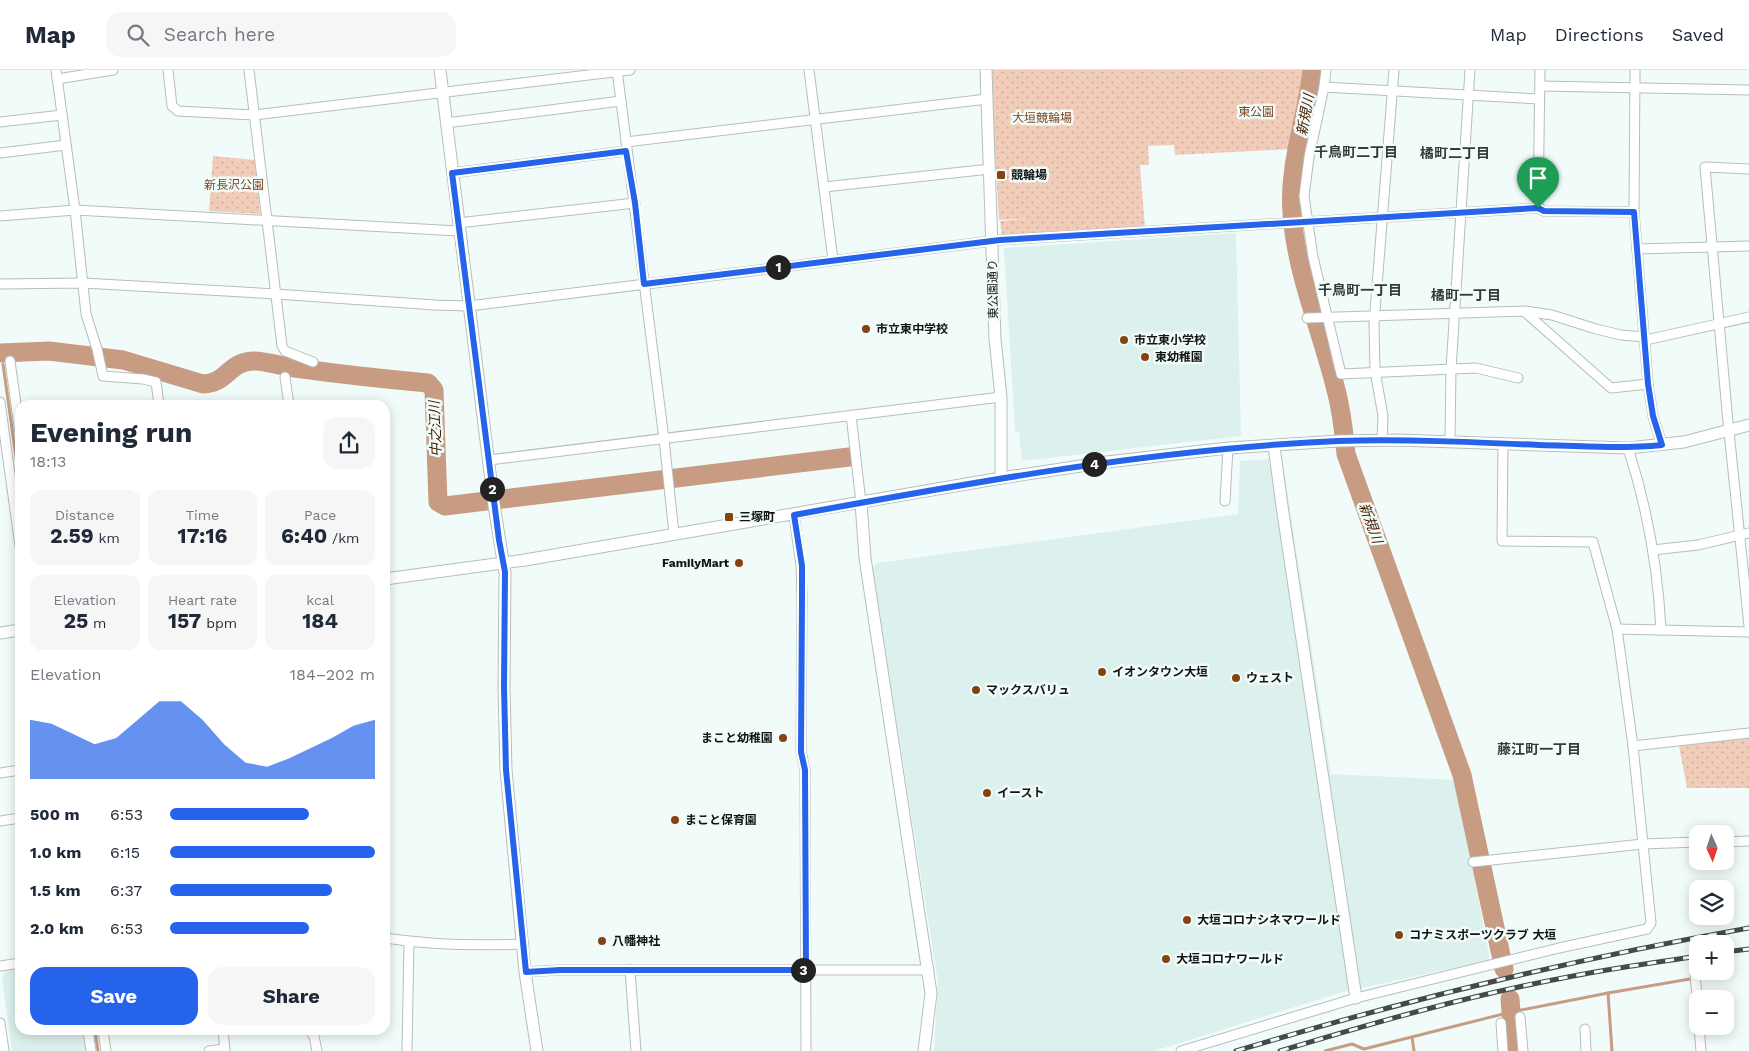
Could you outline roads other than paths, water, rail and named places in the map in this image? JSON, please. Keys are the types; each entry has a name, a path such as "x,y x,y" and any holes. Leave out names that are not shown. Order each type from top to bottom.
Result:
{"street":[{"path":"113,70 56,75 75,210 86,314 102,365 103,376 143,379 156,382 158,400"},
{"path":"168,70 172,106 178,111 254,115 630,70"},
{"path":"249,70 282,346 284,351 314,362"},
{"path":"440,70 493,500 505,572 504,677 506,770 526,972 537,1051"},
{"path":"809,70 833,260"},
{"name":"東公園通り","path":"986,70 995,340 1001,397 1001,478"},
{"path":"1326,70 1309,156 1304,196 1305,222 1325,317 1341,374 1476,368 1518,378"},
{"path":"1382,440 1382,406 1375,371 1374,316 1394,70"},
{"path":"1450,441 1454,313 1470,70"},
{"path":"1538,208 1540,70"},
{"path":"1635,70 1634,212 1648,384 1653,416 1662,445"},
{"path":"617,71 635,203 674,534"},
{"path":"1540,86 1749,90"},
{"path":"1324,87 1539,99"},
{"path":"452,173 815,119 987,99"},
{"path":"446,123 621,101"},
{"path":"0,122 62,115"},
{"path":"0,153 66,145"},
{"path":"1749,169 1705,167 1749,626"},
{"path":"824,188 990,170"},
{"path":"0,216 75,210 268,221 459,227 635,203"},
{"path":"0,284 83,283 469,306 992,241 1538,208 1544,211 1634,212"},
{"path":"1638,249 1749,246"},
{"path":"1525,312 1611,388 1648,384"},
{"path":"1307,318 1525,312 1552,314 1596,329 1645,338 1749,317"},
{"path":"10,361 15,400"},
{"path":"285,377 288,400"},
{"path":"489,460 1001,397"},
{"path":"0,402 15,510"},
{"path":"851,415 866,568 931,993 924,1051"},
{"path":"390,578 503,563 794,515 1001,478 1107,462 1228,448 1382,440 1628,448 1662,445 1749,425"},
{"path":"1181,1051 1356,998 1512,959 1647,929 1652,923 1642,844 1633,746 1617,629 1593,542 1502,542 1503,444"},
{"path":"1274,446 1356,998"},
{"path":"1225,501 1228,448"},
{"path":"1628,448 1646,511 1653,550 1661,630"},
{"path":"794,515 802,566 801,752 805,770 806,1051"},
{"path":"1653,550 1698,545 1749,533"},
{"path":"1617,629 1749,632"},
{"path":"0,633 15,631"},
{"path":"1633,746 1749,733"},
{"path":"0,773 15,771"},
{"path":"0,820 15,818"},
{"path":"1734,842 1749,841"},
{"path":"1473,862 1642,844 1689,842"},
{"path":"390,939 409,942 484,946 524,944"},
{"path":"407,1051 409,942"},
{"path":"0,966 15,964"},
{"path":"526,972 560,970 928,970"},
{"path":"630,970 636,1051"},
{"path":"1520,1017 1523,1051"},
{"path":"0,1023 4,1051"},
{"path":"1501,1023 1503,1051"},
{"path":"1585,1029 1586,1051"},
{"path":"89,1035 91,1051"},
{"path":"104,1035 106,1051"},
{"path":"210,1051 225,1050 224,1035"},
{"path":"313,1035 317,1051"},
{"path":"1700,1035 1701,1051"}],"waterway":[{"name":"新規川","path":"1312,70 1293,177 1292,213 1294,236 1304,281 1338,398 1346,454 1462,775 1504,969"},
{"name":"中之江川","path":"0,353 49,351 123,360 203,384 218,380 238,365 253,361 295,368 428,383 434,390 438,502 445,506 849,457"},
{"path":"3,364 15,450"},
{"path":"1608,993 1689,979"},
{"path":"1325,1051 1352,1044 1364,1049 1511,1012 1608,993 1612,1051"},
{"name":"新規川","path":"1510,999 1514,1051"},
{"path":"96,1035 98,1051"},
{"path":"1412,1037 1414,1051"}],"railway":[{"path":"1236,1051 1299,1032 1491,982 1619,953 1749,928"},
{"path":"1734,951 1749,949"},
{"path":"1280,1051 1385,1020 1491,993 1596,972 1689,957"}],"place":[{"name":"競輪場","path":"1001,175"},
{"name":"市立東中学校","path":"866,329"},
{"name":"市立東小学校","path":"1124,340"},
{"name":"東幼稚園","path":"1145,357"},
{"name":"三塚町","path":"729,517"},
{"name":"FamilyMart","path":"739,563"},
{"name":"イオンタウン大垣","path":"1102,672"},
{"name":"ウェスト","path":"1236,678"},
{"name":"マックスバリュ","path":"976,690"},
{"name":"まこと幼稚園","path":"783,738"},
{"name":"イースト","path":"987,793"},
{"name":"まこと保育園","path":"675,820"},
{"name":"大垣コロナシネマワールド","path":"1187,920"},
{"name":"コナミスポーツクラブ 大垣","path":"1399,935"},
{"name":"八幡神社","path":"602,941"},
{"name":"大垣コロナワールド","path":"1166,959"}],"district":[{"name":"千鳥町二丁目","path":"1356,152"},
{"name":"橘町二丁目","path":"1455,153"},
{"name":"千鳥町一丁目","path":"1360,290"},
{"name":"橘町一丁目","path":"1466,295"},
{"name":"藤江町一丁目","path":"1539,749"}],"park label":[{"name":"東公園","path":"1256,112"},
{"name":"大垣競輪場","path":"1042,118"},
{"name":"新長沢公園","path":"234,185"}]}
